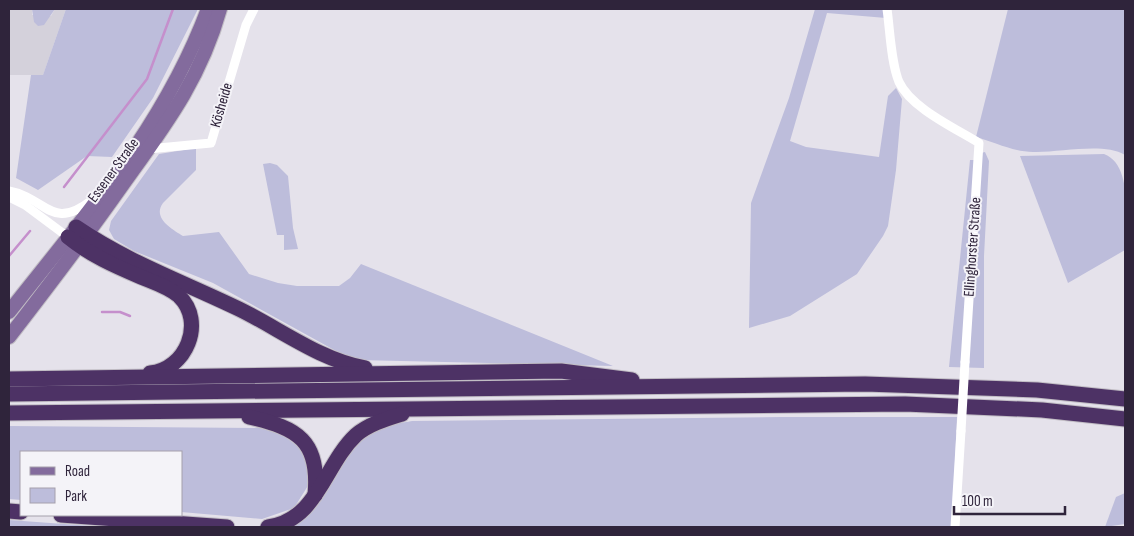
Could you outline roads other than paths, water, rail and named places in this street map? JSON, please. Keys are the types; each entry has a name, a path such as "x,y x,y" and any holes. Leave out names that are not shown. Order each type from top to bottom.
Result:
{"highway":[{"path":"77,236 238,309 325,356 352,366 394,373"},
{"path":"77,236 101,259 178,296 187,310 191,327 188,346 184,354 165,369 153,373 93,375 87,379"},
{"path":"9,379 561,371 678,386"},
{"path":"9,394 865,384 973,387 1094,395 1125,399"},
{"path":"1094,395 1113,389 1125,390"},
{"path":"9,413 905,404 1006,408 1125,419"},
{"path":"268,527 290,522 301,513 326,482 341,453 357,435 378,422 415,409"},
{"path":"226,411 277,424 293,430 304,440 311,449 316,462 315,495"},
{"path":"1094,415 1125,425"},
{"path":"75,516 227,527"}],"main road":[{"name":"Essener Straße","path":"9,337 77,236 106,189 135,150 166,100 187,60 208,9"},
{"name":"Essener Straße","path":"9,312 77,236 148,149 180,105 200,66 220,9"}],"street":[{"name":"Kösheide","path":"148,149 211,143 246,25 254,9"},
{"name":"Ellinghorster Straße","path":"887,9 899,81 907,95 979,143 955,527"},
{"path":"9,191 50,211 63,214 77,211 106,189"},
{"path":"9,197 77,236"},
{"path":"50,211 77,236"}],"waterway":[{"path":"64,187 147,79 173,9"},
{"path":"9,256 30,231"},
{"path":"102,312 120,312 130,316"}]}
